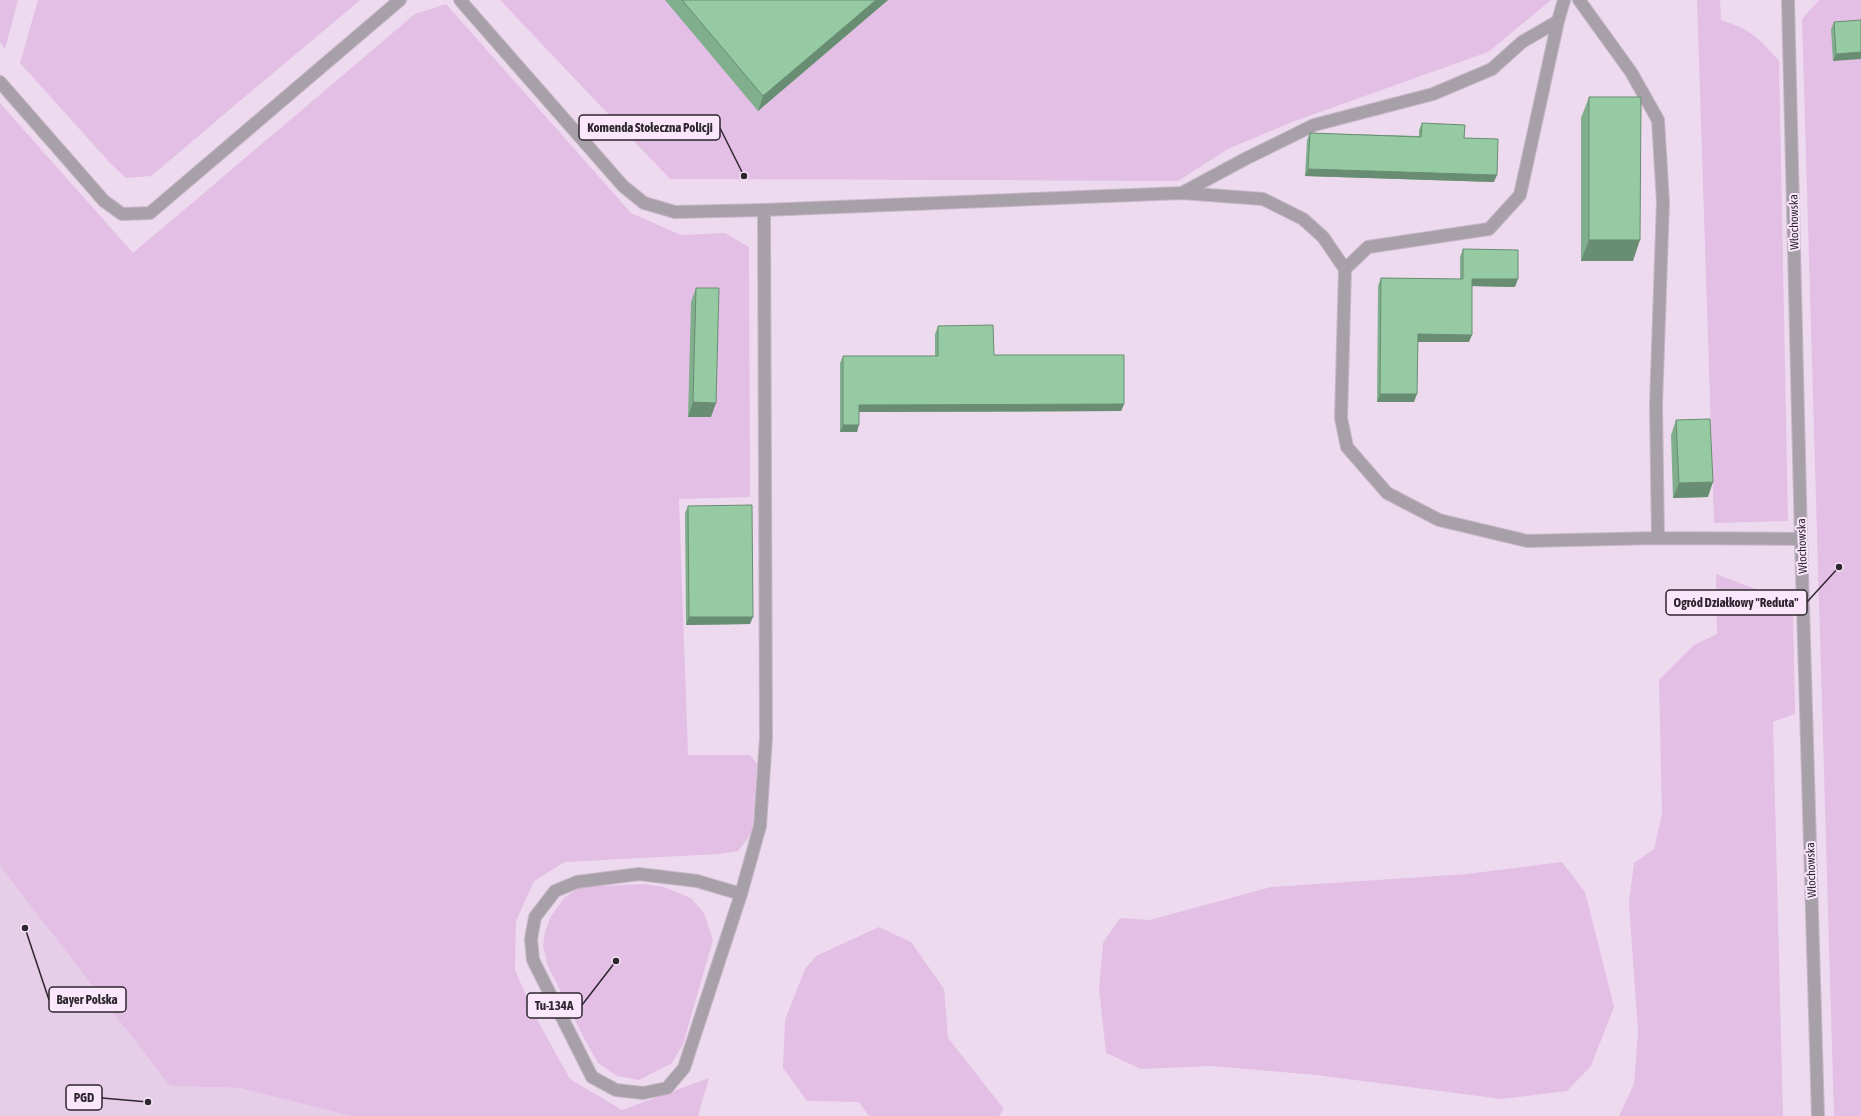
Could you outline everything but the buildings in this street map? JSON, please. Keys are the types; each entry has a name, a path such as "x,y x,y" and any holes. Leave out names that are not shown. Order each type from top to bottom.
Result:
{"street":[{"path":"0,82 104,201 122,214 150,213 400,0"},
{"path":"460,0 623,186 644,203 675,212 764,210 1182,193 1263,198 1303,219 1323,237 1345,269 1341,418 1347,447 1388,494 1439,520 1527,541 1658,538 1801,539"},
{"path":"1345,269 1368,247 1489,229 1520,195 1558,21 1564,0"},
{"path":"1579,0 1631,72 1658,120 1663,202 1656,405 1658,538"},
{"name":"Włochowska","path":"1788,0 1801,539 1818,1116"},
{"path":"1182,193 1245,159 1314,125 1433,94 1492,69 1522,42 1558,21"},
{"path":"741,894 697,881 639,874 577,882 555,891 535,917 531,939 533,960 592,1077 616,1090 643,1093 667,1088 684,1068 741,894 760,826 766,738 764,210"}],"shaded area":[{"path":"0,0 18,0 5,49 0,42"},
{"path":"38,0 360,0 151,176 126,178 111,164 20,63"},
{"path":"500,0 1551,0 1488,52 1292,122 1228,149 1178,181 670,179"},
{"path":"1697,0 1720,0 1721,20 1731,23 1753,35 1766,46 1779,61 1788,521 1714,523"},
{"path":"1819,0 1861,0 1861,1116 1834,1116 1802,19"},
{"path":"446,4 631,213 681,235 725,233 749,247 750,497 679,499 688,755 750,755 757,764 752,833 738,851 719,854 565,862 534,881 516,921 515,970 534,1014 570,1079 622,1110 709,1078 698,1116 351,1116 240,1088 170,1086 0,866 0,103 133,253 415,14"},
{"path":"1716,574 1779,598 1793,611 1795,714 1773,722 1783,1116 1619,1116 1634,1084 1638,1032 1629,903 1634,863 1654,849 1662,814 1659,680 1694,645 1717,634"},
{"path":"0,860 170,1086 240,1088 351,1116 0,1116"},
{"path":"1562,862 1585,892 1614,1007 1591,1066 1567,1091 1502,1099 1316,1075 1211,1066 1141,1069 1106,1053 1099,989 1103,943 1120,918 1150,920 1271,887 1467,874"},
{"path":"644,884 664,887 691,898 704,913 713,940 683,1044 672,1063 639,1080 617,1076 598,1063 548,966 543,946 545,932 550,918 564,898 581,887"},
{"path":"879,927 911,942 944,989 948,1038 1004,1109 999,1116 869,1116 859,1102 807,1101 783,1068 785,1020 805,969 816,956"}],"place":[{"name":"Komenda Stołeczna Policji","path":"744,176"},
{"name":"Ogród Działkowy \"Reduta\"","path":"1839,567"},
{"name":"Bayer Polska","path":"25,928"},
{"name":"Tu-134A","path":"616,961"},
{"name":"PGD","path":"148,1102"}]}
